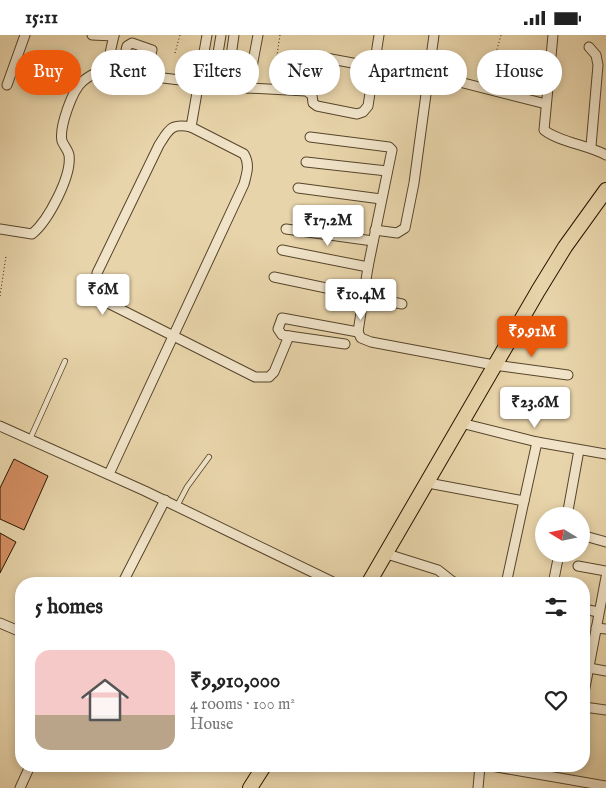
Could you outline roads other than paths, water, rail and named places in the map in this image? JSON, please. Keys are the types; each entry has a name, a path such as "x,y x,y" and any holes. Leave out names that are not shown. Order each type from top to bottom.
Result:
{"main road":[{"path":"372,577 564,247 606,190"},
{"path":"250,788 260,772"}],"street":[{"path":"7,85 25,35"},
{"path":"92,35 114,35 111,50"},
{"path":"204,50 207,35"},
{"path":"218,50 221,35"},
{"path":"232,50 234,35"},
{"path":"255,50 258,35"},
{"path":"377,50 379,35"},
{"path":"432,50 434,35"},
{"path":"553,35 544,130 553,135 591,146 606,155"},
{"path":"126,50 127,46 132,43 152,50"},
{"path":"589,47 596,55 598,65 591,146"},
{"path":"0,229 32,234 48,216 60,193 69,167 69,154 62,140 63,127 70,102 83,81 91,76"},
{"path":"467,83 546,104"},
{"path":"259,88 306,91 316,105 357,114 363,112 368,106 370,95"},
{"path":"191,127 197,95"},
{"path":"375,230 396,233 405,228 414,183 425,95"},
{"path":"109,474 173,337 244,184 248,169 248,160 244,154 191,127 179,125 170,129 159,145 97,273 96,297 103,302 173,337 255,377 269,377 274,372 289,336"},
{"path":"310,137 389,147 392,150 362,296 358,332 361,338 371,342 494,365 568,375"},
{"path":"306,162 387,171"},
{"path":"298,188 381,199"},
{"path":"286,229 373,241"},
{"path":"282,250 368,267"},
{"path":"274,277 402,304"},
{"path":"345,344 282,335 278,329 282,318 358,332"},
{"path":"461,423 537,442 606,454"},
{"path":"0,426 178,506 323,577"},
{"path":"508,577 537,442"},
{"path":"569,507 579,450"},
{"path":"428,483 524,501"},
{"path":"126,577 165,500"},
{"path":"590,537 606,541"},
{"path":"387,554 438,571 446,577"},
{"path":"554,577 557,563"},
{"path":"578,566 606,571"},
{"path":"590,651 606,577"},
{"path":"590,610 598,612"},
{"path":"0,623 15,629"},
{"path":"596,628 606,629"},
{"path":"590,668 606,671"},
{"path":"590,708 606,710"},
{"path":"20,788 27,772"},
{"path":"478,788 479,772"},
{"path":"526,772 606,786"}],"lane":[{"path":"30,439 65,361"},
{"path":"178,506 187,487 208,457"}]}
